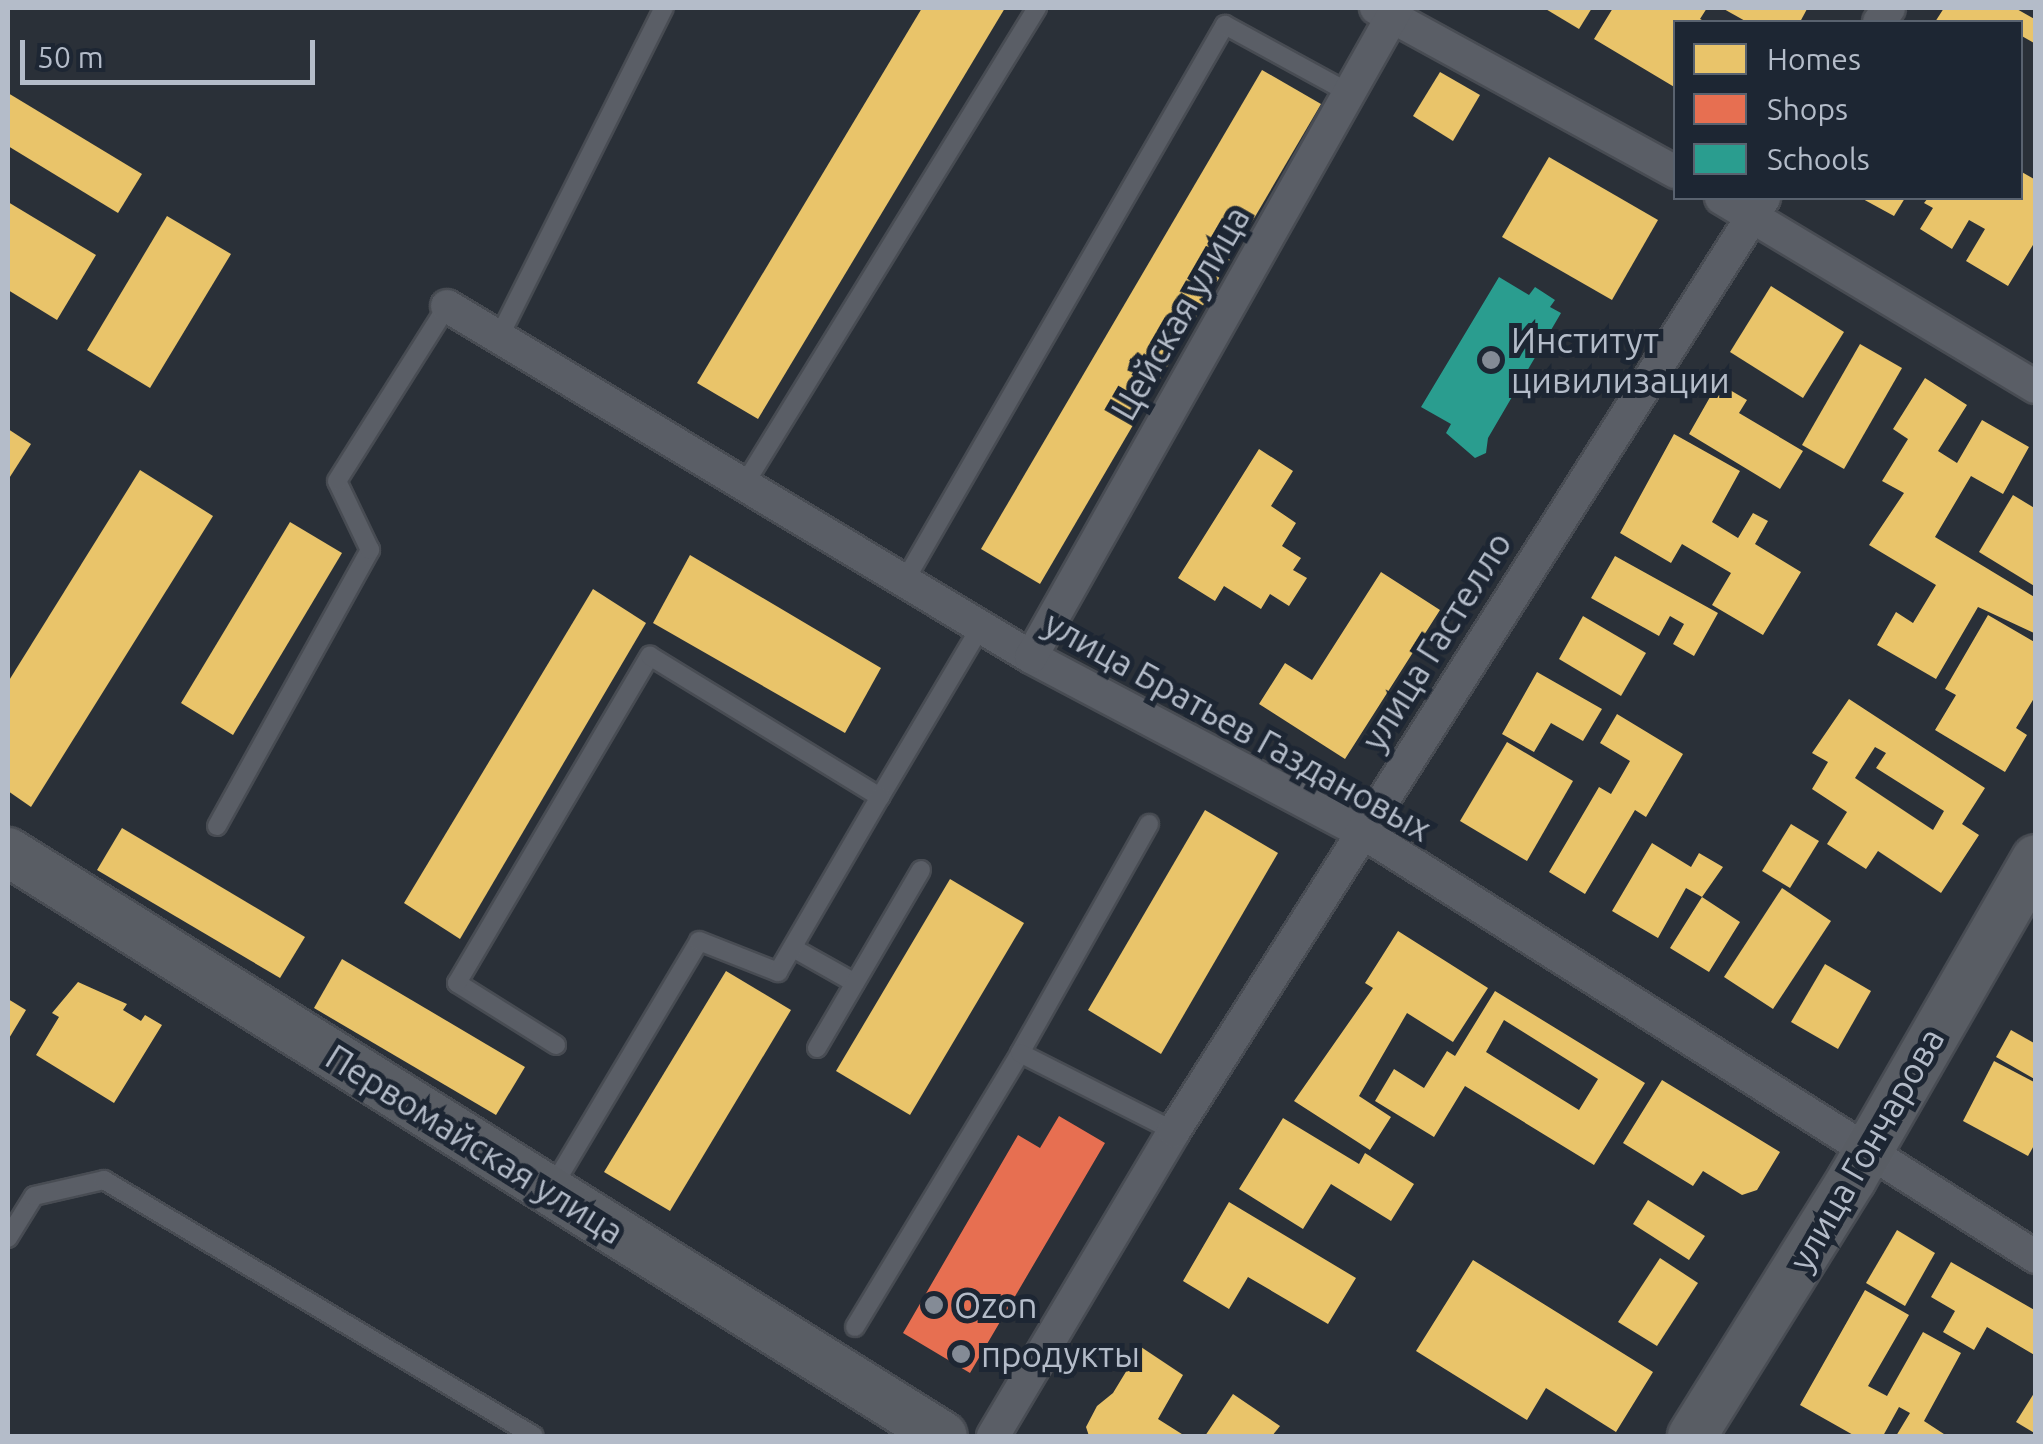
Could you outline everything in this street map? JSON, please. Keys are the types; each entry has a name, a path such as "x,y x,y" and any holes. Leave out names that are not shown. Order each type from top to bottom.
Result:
{"street":[{"name":"Цейская улица","path":"1030,658 1351,94 1388,10"},
{"path":"1388,10 1673,170"},
{"path":"1731,200 1759,206 2036,387"},
{"name":"улица Гастелло","path":"992,1436 1174,1131 1759,206"},
{"name":"улица Братьев Газдановых","path":"447,306 1030,658 1362,832 2036,1257"},
{"name":"Первомайская улица","path":"8,852 942,1436"},
{"name":"улица Гончарова","path":"1692,1436 1867,1152 2036,860"}],"lane":[{"path":"499,337 664,8"},
{"path":"744,485 1037,8"},
{"path":"904,582 1226,25 1351,94"},
{"path":"217,826 370,550 338,481 447,306"},
{"path":"550,1191 699,942 778,972 980,628"},
{"path":"556,1045 457,983 650,656 880,797"},
{"path":"855,1327 1020,1053 1150,824"},
{"path":"817,1048 921,870"},
{"path":"792,948 855,983"},
{"path":"1020,1053 1174,1131"},
{"path":"8,1238 34,1196 104,1180 534,1436"}],"building: Homes":[{"path":"922,8 1005,8 758,419 697,383"},
{"path":"1544,8 1592,8 1579,29"},
{"path":"1613,8 1707,8 1702,20 1673,20 1673,86 1594,39"},
{"path":"1722,8 1807,9 1801,20 1743,20"},
{"path":"1944,8 2015,8 2036,20 2036,44 2023,37 2023,20 1936,20"},
{"path":"1262,70 1321,104 1040,584 981,549"},
{"path":"1440,72 1480,95 1453,141 1413,116"},
{"path":"8,93 142,174 118,213 8,146"},
{"path":"1549,157 1658,220 1612,300 1502,237"},
{"path":"2023,173 2036,180 2036,240 2008,286 1966,261 1985,229 1969,220 1952,249 1920,229 1933,208 1924,203 2023,200"},
{"path":"1865,200 1904,200 1894,216"},
{"path":"8,202 96,255 57,320 8,290"},
{"path":"167,216 231,254 150,388 87,350"},
{"path":"1771,286 1844,332 1803,398 1730,352"},
{"path":"1860,344 1902,368 1844,469 1802,445"},
{"path":"1925,378 1967,405 1938,451 1957,463 1982,420 2029,447 2003,494 1971,476 1935,537 2036,598 2036,634 1978,607 1936,679 1877,645 1896,612 1913,623 1936,585 1869,545 1904,493 1882,481 1908,439 1893,429"},
{"path":"1718,383 1747,400 1739,413 1803,451 1780,489 1689,434"},
{"path":"8,429 31,444 8,480"},
{"path":"1674,434 1740,471 1712,522 1738,538 1753,513 1768,521 1755,544 1801,572 1763,635 1712,605 1731,573 1682,544 1671,563 1620,533"},
{"path":"1259,449 1293,471 1271,506 1296,523 1282,546 1301,558 1293,570 1307,578 1289,606 1270,594 1261,609 1224,586 1215,601 1178,578"},
{"path":"140,470 213,516 31,807 8,791 8,682"},
{"path":"2013,495 2036,509 2036,587 1979,552"},
{"path":"290,522 342,553 233,735 181,703"},
{"path":"690,555 881,668 845,733 653,623"},
{"path":"1615,556 1718,613 1694,656 1673,644 1684,624 1670,616 1659,636 1591,598"},
{"path":"1381,572 1440,610 1345,759 1259,704 1285,663 1312,680"},
{"path":"593,589 646,623 460,939 404,903"},
{"path":"1988,615 2036,643 2036,695 2016,728 2027,735 2005,772 1935,730 1956,695 1945,689"},
{"path":"1583,616 1646,653 1621,696 1559,659"},
{"path":"1537,672 1602,709 1583,741 1551,723 1534,752 1502,734"},
{"path":"1849,699 1985,788 1962,824 1979,835 1941,893 1878,851 1866,869 1827,844 1847,812 1812,789 1828,762 1812,753","holes":["1875,747 1886,753 1876,768 1944,811 1933,830 1855,778"]},
{"path":"1617,714 1683,754 1646,817 1635,810 1585,894 1549,872 1599,787 1611,794 1630,761 1600,743"},
{"path":"1507,742 1573,781 1527,861 1460,821"},
{"path":"1205,810 1278,853 1161,1054 1088,1010"},
{"path":"1791,824 1819,841 1790,888 1762,871"},
{"path":"122,828 305,937 280,978 97,870"},
{"path":"1652,843 1691,867 1699,853 1723,867 1702,897 1686,888 1658,938 1612,911"},
{"path":"950,879 1024,923 910,1115 836,1071"},
{"path":"1782,888 1831,921 1773,1009 1724,977"},
{"path":"1702,897 1740,922 1709,972 1670,948"},
{"path":"1398,931 1488,988 1453,1042 1407,1013 1359,1096 1391,1117 1370,1150 1294,1101 1373,988 1365,983"},
{"path":"342,959 525,1067 496,1115 314,1008"},
{"path":"1825,964 1871,991 1838,1049 1791,1022"},
{"path":"726,971 791,1010 670,1211 604,1172"},
{"path":"78,982 127,1004 123,1010 141,1021 145,1015 162,1025 114,1103 36,1055 59,1017 52,1013"},
{"path":"1495,991 1645,1083 1594,1165 1465,1086 1434,1137 1375,1101 1394,1069 1424,1088 1447,1051 1455,1056","holes":["1504,1020 1598,1079 1579,1110 1486,1052"]},
{"path":"8,999 26,1010 8,1040"},
{"path":"2011,1030 2036,1044 2036,1080 1996,1057"},
{"path":"1994,1061 2036,1083 2036,1142 2028,1156 1963,1121"},
{"path":"1662,1080 1780,1152 1757,1190 1742,1195 1703,1171 1693,1186 1623,1143"},
{"path":"1283,1118 1359,1164 1365,1153 1414,1184 1391,1221 1331,1184 1303,1229 1239,1189"},
{"path":"1648,1200 1705,1236 1689,1260 1633,1224"},
{"path":"1229,1202 1356,1278 1328,1324 1248,1277 1229,1309 1183,1281"},
{"path":"1897,1230 1935,1253 1905,1306 1866,1283"},
{"path":"1660,1258 1698,1283 1657,1346 1618,1322"},
{"path":"1473,1260 1653,1372 1616,1432 1546,1388 1527,1420 1416,1351"},
{"path":"1951,1262 2036,1311 2036,1356 1987,1327 1974,1350 1943,1332 1955,1311 1931,1297"},
{"path":"1865,1290 1909,1315 1868,1386 1887,1396 1923,1332 1961,1353 1924,1421 1947,1436 1896,1436 1910,1413 1899,1407 1883,1436 1855,1436 1800,1405"},
{"path":"1141,1347 1183,1375 1158,1419 1185,1436 1089,1436 1086,1427 1097,1406 1113,1393"},
{"path":"2036,1390 2036,1434 2016,1422"},
{"path":"1233,1394 1280,1426 1272,1436 1205,1436"}],"building: Shops":[{"path":"1059,1116 1105,1143 970,1373 903,1333 1018,1135 1040,1148"}],"building: Schools":[{"name":"Институт цивилизации","path":"1499,277 1529,295 1535,287 1555,300 1550,307 1561,313 1488,438 1486,453 1475,458 1446,433 1451,424 1421,407"}],"place":[{"name":"Институт цивилизации","path":"1491,360"},
{"name":"Ozon","path":"934,1305"},
{"name":"продукты","path":"961,1354"}]}
